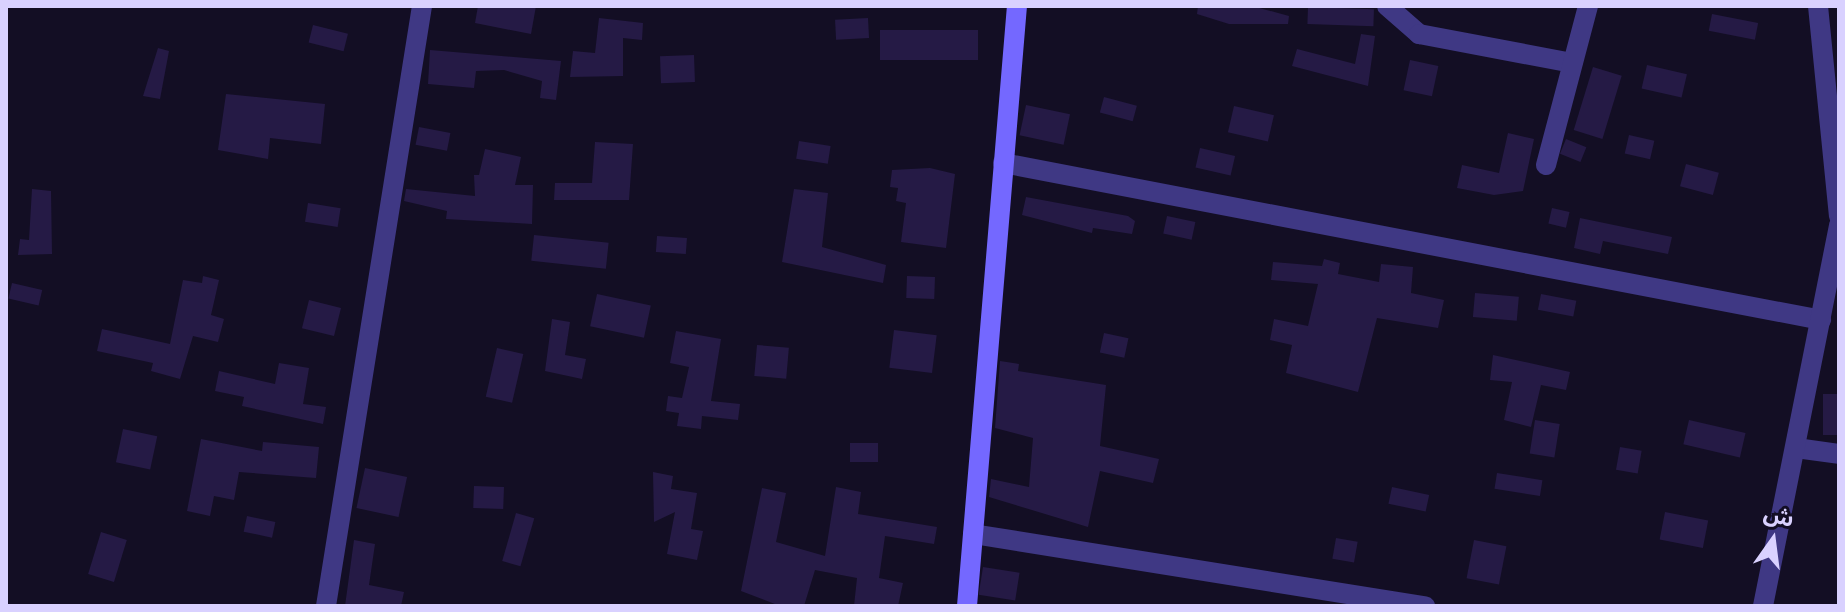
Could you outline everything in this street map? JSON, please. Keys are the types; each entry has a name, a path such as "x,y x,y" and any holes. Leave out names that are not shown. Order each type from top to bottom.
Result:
{"street":[{"path":"326,606 422,6"},
{"path":"967,606 1017,6"},
{"path":"1387,6 1419,34 1572,63"},
{"path":"1546,165 1588,6"},
{"path":"1818,6 1831,63 1839,216"},
{"path":"1003,163 1821,320"},
{"path":"1763,606 1839,225"},
{"path":"1796,448 1839,454"},
{"path":"973,534 1425,606"}],"building":[{"path":"478,6 536,6 531,34 475,23"},
{"path":"1198,6 1252,6 1289,16 1288,24 1229,24 1197,14"},
{"path":"1308,7 1374,9 1373,26 1307,24"},
{"path":"1712,14 1758,23 1755,40 1709,31"},
{"path":"599,18 643,23 642,40 623,38 623,76 570,77 573,51 595,53"},
{"path":"868,18 869,38 836,40 835,20"},
{"path":"313,25 348,34 344,51 309,42"},
{"path":"880,30 978,30 978,60 880,60"},
{"path":"1361,34 1375,36 1368,86 1292,66 1297,49 1355,64"},
{"path":"158,48 169,51 160,99 143,96"},
{"path":"430,50 561,61 556,100 540,98 542,81 504,70 476,71 474,88 428,84"},
{"path":"694,55 695,82 661,83 660,56"},
{"path":"1410,60 1438,66 1432,96 1404,90"},
{"path":"1647,65 1687,74 1682,98 1642,88"},
{"path":"1593,67 1622,76 1602,139 1574,130"},
{"path":"226,94 325,104 321,144 270,138 268,159 218,150"},
{"path":"1104,97 1137,106 1133,121 1100,112"},
{"path":"1026,105 1070,114 1064,145 1020,135"},
{"path":"1234,106 1274,115 1268,142 1228,132"},
{"path":"419,127 450,133 447,151 416,145"},
{"path":"1508,133 1534,139 1523,191 1494,195 1457,188 1462,165 1499,173"},
{"path":"1629,135 1654,141 1650,159 1625,154"},
{"path":"1566,139 1586,147 1580,162 1560,154"},
{"path":"799,141 831,146 828,164 796,159"},
{"path":"595,142 633,144 629,200 554,200 555,183 592,183"},
{"path":"1200,148 1235,156 1231,176 1196,167"},
{"path":"485,149 521,157 515,185 533,185 532,224 446,219 447,211 404,201 406,189 475,196 474,175 479,175"},
{"path":"1686,164 1719,173 1713,195 1680,186"},
{"path":"930,168 955,174 946,248 901,242 906,203 896,201 898,188 890,187 892,170"},
{"path":"32,189 51,191 52,254 18,255 20,239 29,240"},
{"path":"794,189 828,193 822,247 886,265 883,283 782,262"},
{"path":"1026,197 1128,216 1135,221 1132,234 1093,228 1092,233 1022,215"},
{"path":"308,203 341,208 338,227 305,222"},
{"path":"1552,208 1570,212 1566,228 1548,224"},
{"path":"1167,216 1195,222 1192,240 1163,234"},
{"path":"1580,218 1672,237 1668,254 1603,241 1600,254 1574,248"},
{"path":"534,235 609,243 606,269 531,261"},
{"path":"657,236 687,238 686,254 656,252"},
{"path":"1324,259 1340,263 1338,274 1379,282 1381,264 1413,267 1411,293 1444,300 1438,328 1377,318 1358,392 1286,373 1292,345 1270,340 1274,319 1308,326 1318,284 1271,280 1273,262 1322,266"},
{"path":"203,276 219,280 211,315 224,319 218,342 193,336 180,379 151,371 153,363 97,351 102,329 170,344 183,280 202,283"},
{"path":"907,276 935,277 934,299 906,298"},
{"path":"12,283 42,290 39,306 8,299"},
{"path":"1475,293 1519,297 1517,321 1473,317"},
{"path":"597,294 651,305 644,338 590,326"},
{"path":"1541,294 1576,301 1573,317 1538,310"},
{"path":"309,300 341,308 334,336 302,328"},
{"path":"552,319 570,322 565,355 586,359 582,379 545,371"},
{"path":"894,330 937,335 932,373 889,368"},
{"path":"676,331 721,339 711,401 740,404 738,420 702,416 701,429 677,426 679,413 666,411 668,396 682,398 689,367 670,363"},
{"path":"1104,333 1128,338 1124,358 1100,353"},
{"path":"757,345 789,348 786,379 754,376"},
{"path":"497,348 523,354 512,403 486,397"},
{"path":"1493,355 1570,372 1566,390 1541,385 1531,427 1504,420 1512,382 1490,380"},
{"path":"1000,361 1019,364 1018,371 1106,385 1100,446 1159,459 1153,483 1100,471 1088,527 989,497 991,479 1029,487 1033,438 995,428"},
{"path":"279,363 309,368 303,404 326,407 323,424 242,406 244,397 215,391 219,371 275,384"},
{"path":"1823,394 1839,394 1839,435 1823,435"},
{"path":"1535,420 1560,424 1554,457 1530,454"},
{"path":"1689,420 1746,433 1740,457 1683,444"},
{"path":"123,429 157,436 150,470 116,462"},
{"path":"201,439 262,451 263,442 319,447 316,478 239,472 234,500 214,496 210,516 187,511"},
{"path":"850,443 878,443 878,462 850,462"},
{"path":"1620,447 1642,451 1638,473 1616,470"},
{"path":"365,468 407,477 399,517 356,508"},
{"path":"653,472 673,476 671,489 697,493 691,529 703,531 697,560 667,554 675,512 654,522"},
{"path":"1497,473 1542,480 1540,496 1494,489"},
{"path":"474,486 504,487 503,509 473,508"},
{"path":"836,487 861,492 858,514 937,527 934,544 885,536 879,578 903,583 898,606 854,606 857,578 815,570 804,606 780,606 741,591 762,488 786,493 776,542 825,556"},
{"path":"1392,487 1429,495 1426,512 1388,504"},
{"path":"1665,512 1708,520 1703,548 1660,539"},
{"path":"516,513 534,518 520,566 502,561"},
{"path":"247,516 275,522 272,538 244,532"},
{"path":"101,532 127,540 114,582 88,574"},
{"path":"1336,538 1358,542 1354,563 1332,559"},
{"path":"354,540 375,544 369,585 404,592 401,606 345,606"},
{"path":"1474,540 1506,546 1499,585 1467,578"},
{"path":"983,567 1020,573 1015,600 979,595"}]}
